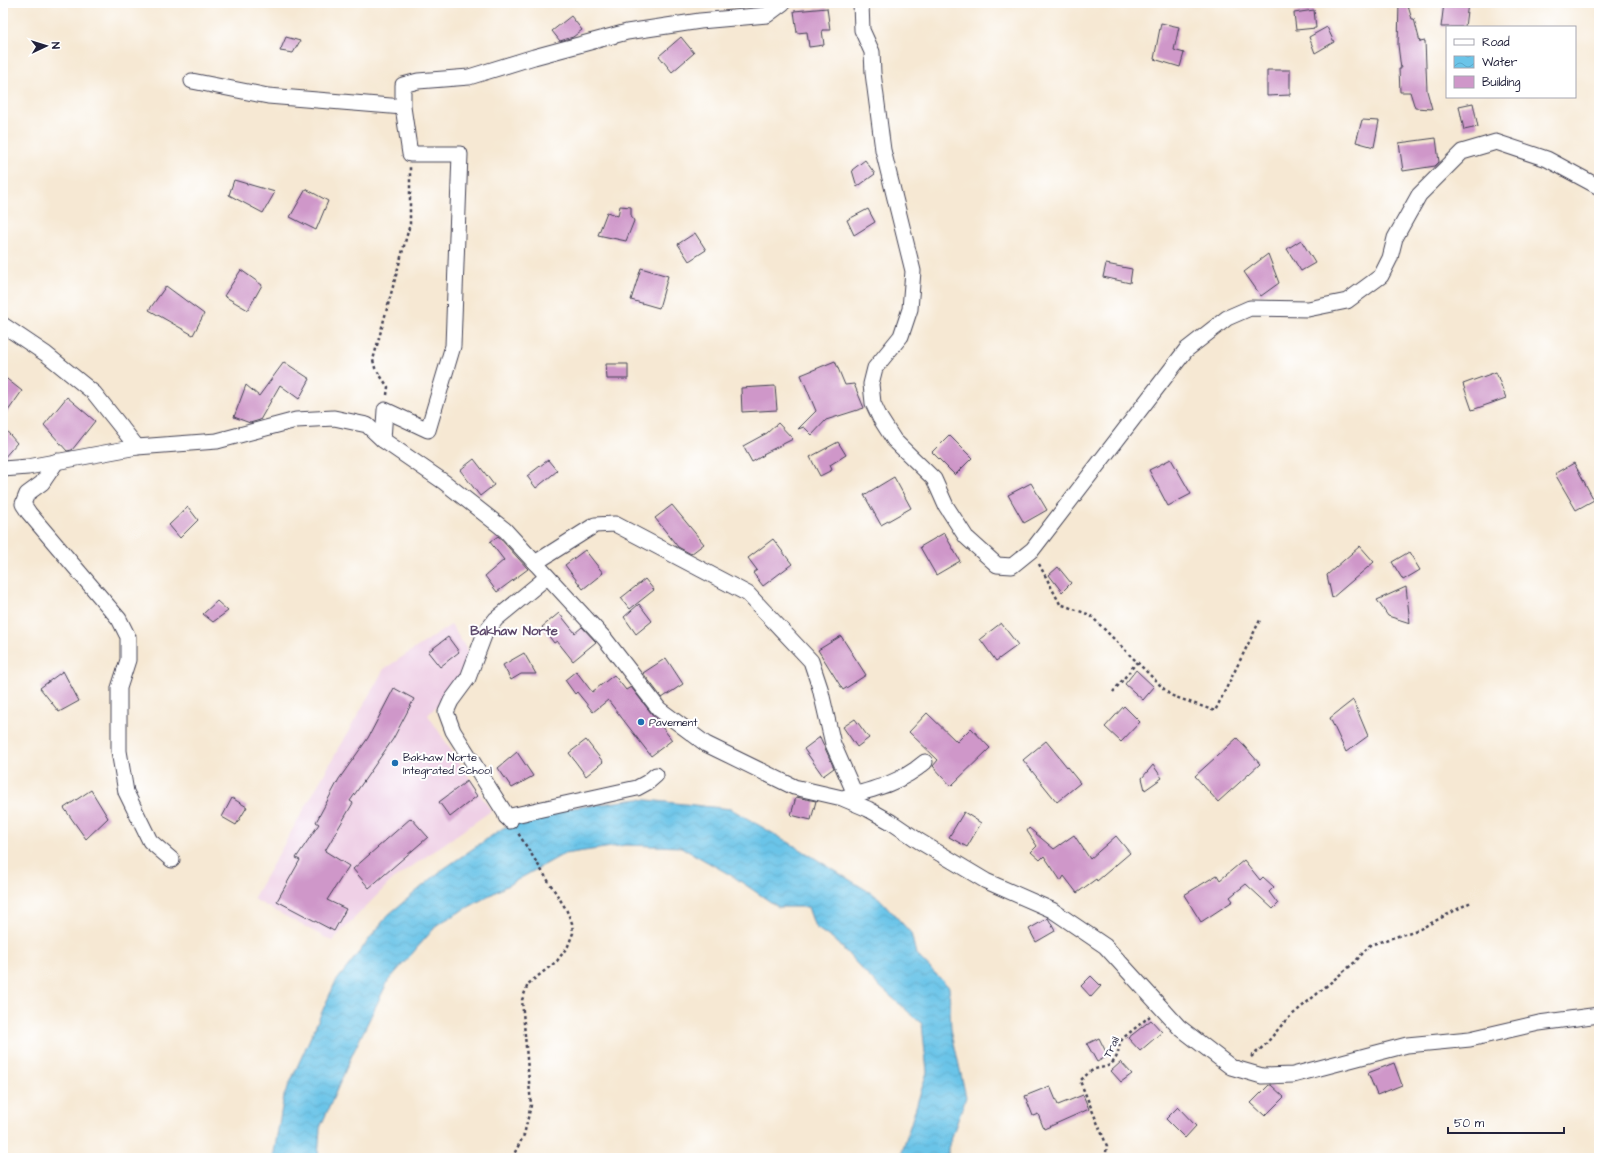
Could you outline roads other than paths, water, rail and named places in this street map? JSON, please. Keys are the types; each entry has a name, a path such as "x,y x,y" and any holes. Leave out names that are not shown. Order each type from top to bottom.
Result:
{"street":[{"path":"383,440 386,410 428,430 453,346 460,154 410,154 403,107 403,85 469,77 534,57 627,32 700,21 767,15 784,3"},
{"path":"861,3 862,30 872,52 873,73 883,150 913,271 910,309 901,336 875,368 871,384 873,403 880,418 894,440 934,479 946,506 966,537 997,566 1012,566 1033,549 1186,350 1228,318 1250,308 1308,309 1348,301 1381,276 1390,258 1395,238 1419,195 1462,152 1496,142 1547,159 1599,187"},
{"path":"192,81 268,96 403,107"},
{"path":"3,325 46,354 94,393 137,447"},
{"path":"3,469 137,447 216,441 296,420 334,418 367,425 383,440 444,482 505,530 605,639 660,709 706,744 794,787 849,796 919,841 986,881 1052,910 1105,946 1179,1027 1231,1068 1262,1076 1293,1075 1407,1045 1470,1039 1539,1023 1599,1015"},
{"path":"57,461 42,483 27,494 24,504 29,513 119,619 128,637 128,660 119,688 119,751 126,792 150,841 172,860"},
{"path":"535,563 595,525 615,524 748,594 810,661 820,688 833,744 849,796"},
{"path":"547,577 496,619 485,633 468,678 451,701 446,712 453,731 511,822 637,788 648,782 656,775"},
{"path":"849,796 897,781 912,773 924,762"}],"water":[{"path":"638,799 731,809 800,849 879,898 911,933 916,954 949,987 951,1029 966,1097 948,1148 948,1158 900,1158 927,1072 922,1024 869,977 838,943 815,927 808,907 778,907 734,877 681,847 625,845 564,854 438,924 388,981 353,1053 320,1128 318,1158 273,1158 284,1096 335,983 388,915 442,870 503,828 558,810"}],"place":[{"name":"Pavement","path":"641,722"},
{"name":"Bakhaw Norte Integrated School","path":"395,763"}],"district":[{"name":"Bakhaw Norte","path":"514,630"}]}
